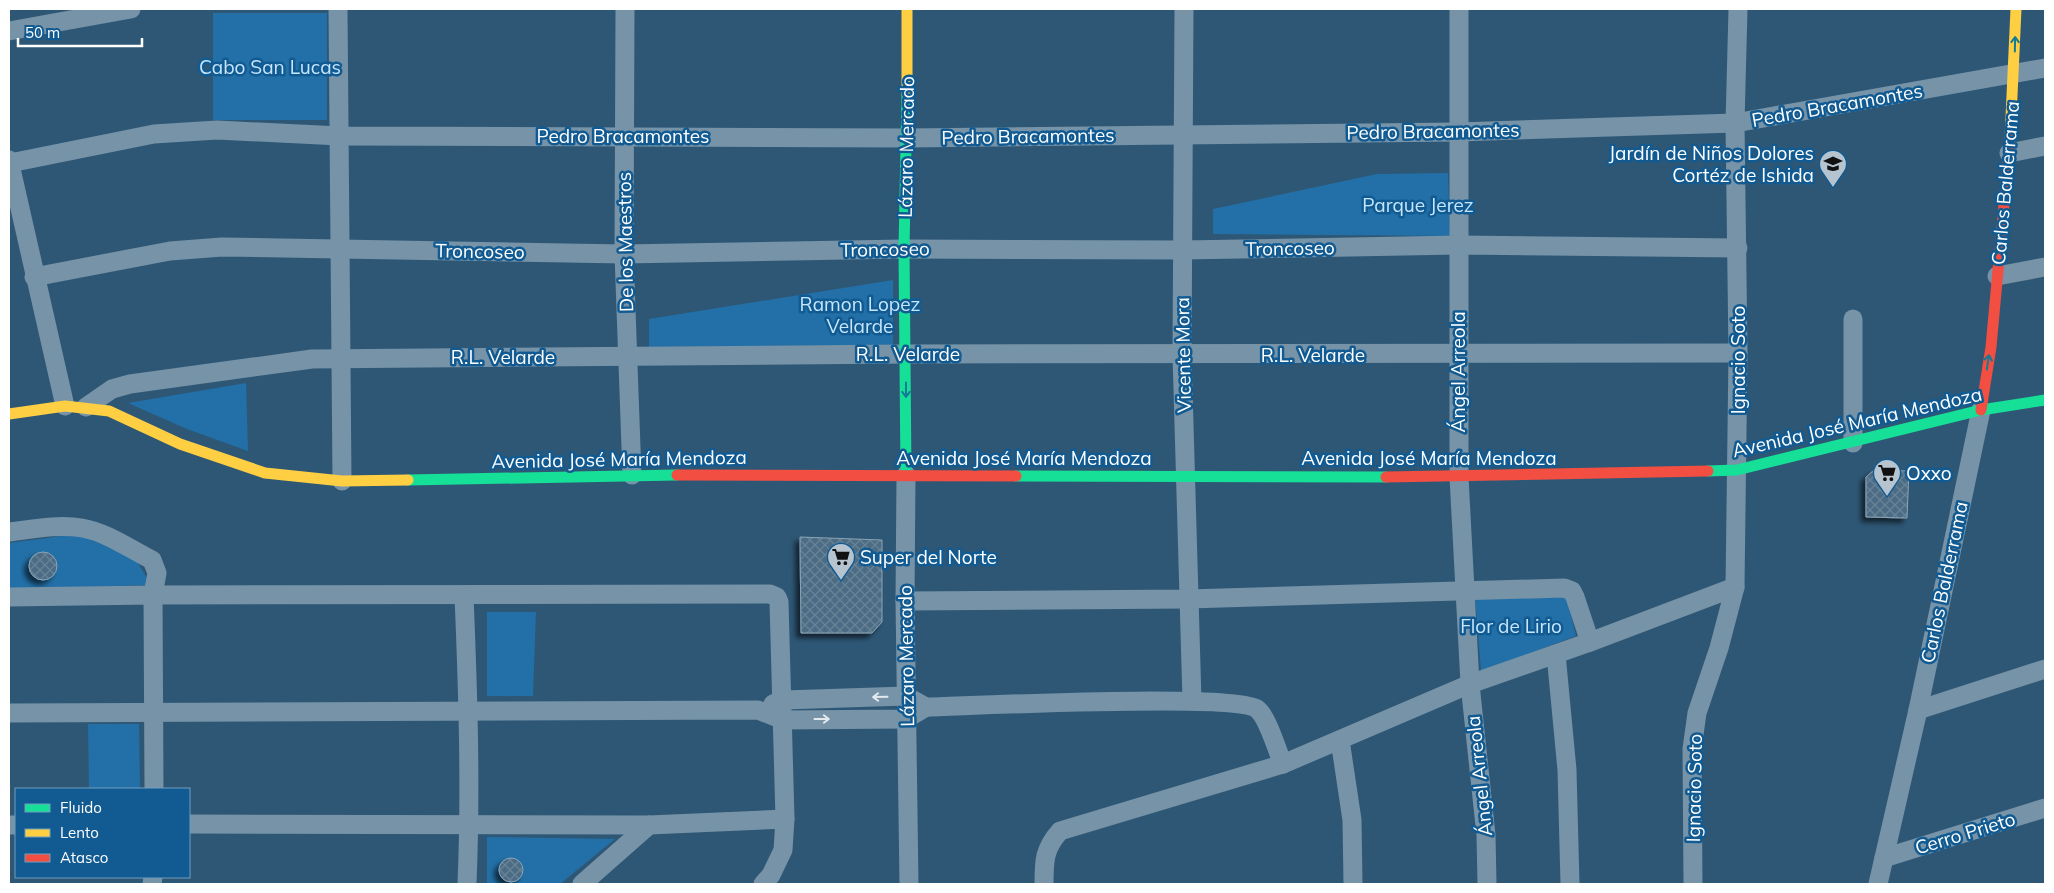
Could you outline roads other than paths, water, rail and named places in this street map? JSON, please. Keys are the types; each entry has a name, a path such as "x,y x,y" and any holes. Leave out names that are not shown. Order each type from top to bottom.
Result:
{"street":[{"path":"9,31 131,9"},
{"path":"338,9 342,481"},
{"name":"De los Maestros","path":"625,9 624,254 632,475"},
{"name":"Lázaro Mercado","path":"907,9 907,138 904,249 905,600 909,884"},
{"name":"Vicente Mora","path":"1184,9 1182,355 1192,701"},
{"name":"Ángel Arreola","path":"1459,9 1459,477 1470,684 1485,826 1487,884"},
{"name":"Ignacio Soto","path":"1694,884 1692,749 1697,713 1719,648 1735,587 1738,248 1735,122 1738,9"},
{"name":"Carlos Balderrama","path":"1878,884 1918,710 1981,410 1991,347 2015,73 2016,9"},
{"name":"Pedro Bracamontes","path":"9,162 154,134 217,130 340,136 907,138 1458,132 1735,122 2045,68"},
{"path":"2009,153 2045,146"},
{"path":"9,162 65,406"},
{"name":"Troncoseo","path":"34,277 170,251 222,247 624,254 904,249 1182,250 1459,245 1738,248"},
{"path":"1997,276 2045,267"},
{"path":"1853,319 1853,443"},
{"name":"R.L. Velarde","path":"86,408 112,388 130,384 285,362 341,358 905,354 1458,355 1738,353"},
{"name":"Avenida José María Mendoza","path":"9,414 65,406 109,411 180,444 265,473 342,481 632,475 1459,477 1737,470 1981,410 2045,400"},
{"path":"9,532 49,526 83,528 113,540 152,560 157,572 153,595 154,788"},
{"path":"1044,884 1044,861 1049,843 1060,831 1283,764 1470,684 1590,642 1735,587"},
{"path":"905,600 1188,599 1564,588 1572,591 1590,642"},
{"path":"9,597 770,594 777,597 779,602 784,700 785,818 783,850 771,875 763,884"},
{"path":"464,596 470,826 467,884"},
{"path":"1556,654 1567,770 1570,884"},
{"path":"1918,710 2045,669"},
{"path":"9,713 758,710 784,700 906,696 926,707"},
{"path":"758,710 783,720 906,719 926,707 1192,701 1244,705 1257,709 1264,719 1283,764"},
{"path":"1340,740 1352,820 1350,884"},
{"name":"Cerro Prieto","path":"1884,858 2045,808"},
{"path":"190,824 649,825 785,818"},
{"path":"582,884 649,825"}],"place":[{"name":"Jardín de Niños Dolores Cortéz de Ishida","path":"1833,188"},
{"name":"Oxxo","path":"1887,497"},
{"name":"Super del Norte","path":"841,581"}],"park label":[{"name":"Cabo San Lucas","path":"270,67"},
{"name":"Parque Jerez","path":"1418,205"},
{"name":"Ramon Lopez Velarde","path":"860,315"},
{"name":"Flor de Lirio","path":"1511,626"}]}
